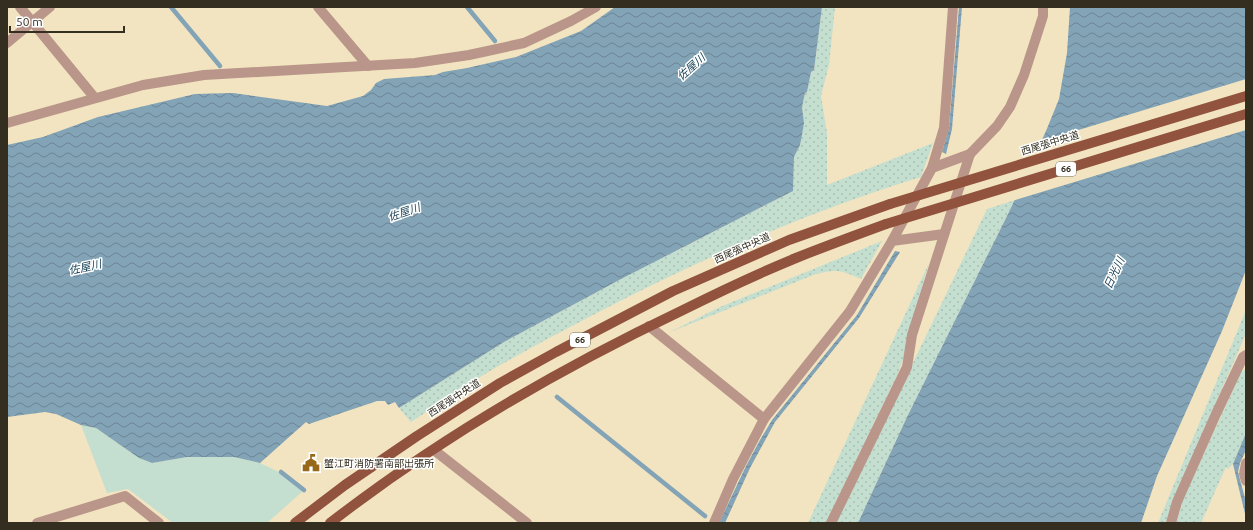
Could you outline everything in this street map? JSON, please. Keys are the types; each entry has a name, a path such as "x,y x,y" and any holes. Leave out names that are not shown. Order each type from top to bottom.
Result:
{"main road":[{"name":"西尾張中央道","path":"295,523 345,485 417,436 500,383 556,352 686,285 789,240 890,204 1246,96"},
{"name":"66","path":"330,523 353,505 434,450 539,384 649,326 739,283 797,258 886,224 1246,114"}],"street":[{"path":"20,7 94,97"},
{"path":"7,43 50,7"},
{"path":"318,7 368,66"},
{"path":"7,123 94,97 143,85 204,75 415,63 469,55 524,43 571,21 596,7"},
{"path":"714,523 733,479 764,419 850,311 892,241 932,168 944,128 953,7"},
{"path":"932,168 970,154 997,126 1010,107 1024,75 1044,16 1043,7"},
{"path":"831,523 907,367 912,335 970,154"},
{"path":"892,241 944,234"},
{"path":"649,326 764,419"},
{"path":"1171,523 1177,502 1216,414 1243,357 1246,355"},
{"path":"434,450 514,519 527,523"},
{"path":"1246,463 1244,474 1246,481"},
{"path":"37,523 125,496 159,523"}],"green space":[{"path":"822,7 835,7 829,65 821,96 827,133 827,185 933,143 921,177 836,206 754,238 673,275 581,321 495,368 411,422 399,408 504,342 623,278 793,191 794,157 800,145 804,123 802,107 805,93 807,92 811,72 814,70"},
{"path":"1015,200 907,417 858,523 836,523 987,209"},
{"path":"882,241 861,279 839,271 829,271 816,274 670,332 720,307"},
{"path":"929,263 897,376 826,523 808,523"},
{"path":"1246,310 1246,337 1245,336 1171,506 1166,523 1158,523"},
{"path":"1246,369 1246,433 1233,464 1228,469 1226,467 1201,523 1176,523 1183,500 1241,372"},
{"path":"81,425 96,428 139,458 152,463 187,457 234,457 260,463 281,473 303,491 267,523 173,523 128,489 107,493"}],"water":[{"name":"佐屋川","path":"615,7 822,7 814,70 811,72 802,107 804,123 802,135 800,145 794,157 793,191 623,278 504,342 399,408 395,402 388,405 385,401 377,401 309,424 306,422 260,463 234,457 187,457 152,463 139,458 96,428 81,425 56,414 45,412 7,417 7,145 43,137 98,117 195,94 233,93 327,106 363,96 371,90 376,83 384,79 435,75 516,57 581,31"},
{"path":"959,7 962,7 952,129 946,154 942,152 949,128"},
{"name":"日光川","path":"1070,7 1246,7 1246,270 1222,331 1157,476 1141,523 858,523 907,417 1010,210 1046,131 1059,99 1067,53"},
{"path":"895,251 900,252 859,318 775,422 750,468 725,523 719,523 746,466 772,420 857,315"},
{"path":"1246,433 1246,450 1238,472 1246,502 1246,518 1233,464"}],"pier":[{"path":"1246,79 1246,130 1012,201 1039,142"}],"waterway":[{"path":"171,7 220,66"},
{"path":"467,7 495,41"},
{"path":"557,397 705,516"},
{"path":"281,472 304,490"}],"place":[{"name":"蟹江町消防署南部出張所","path":"311,463"}]}
